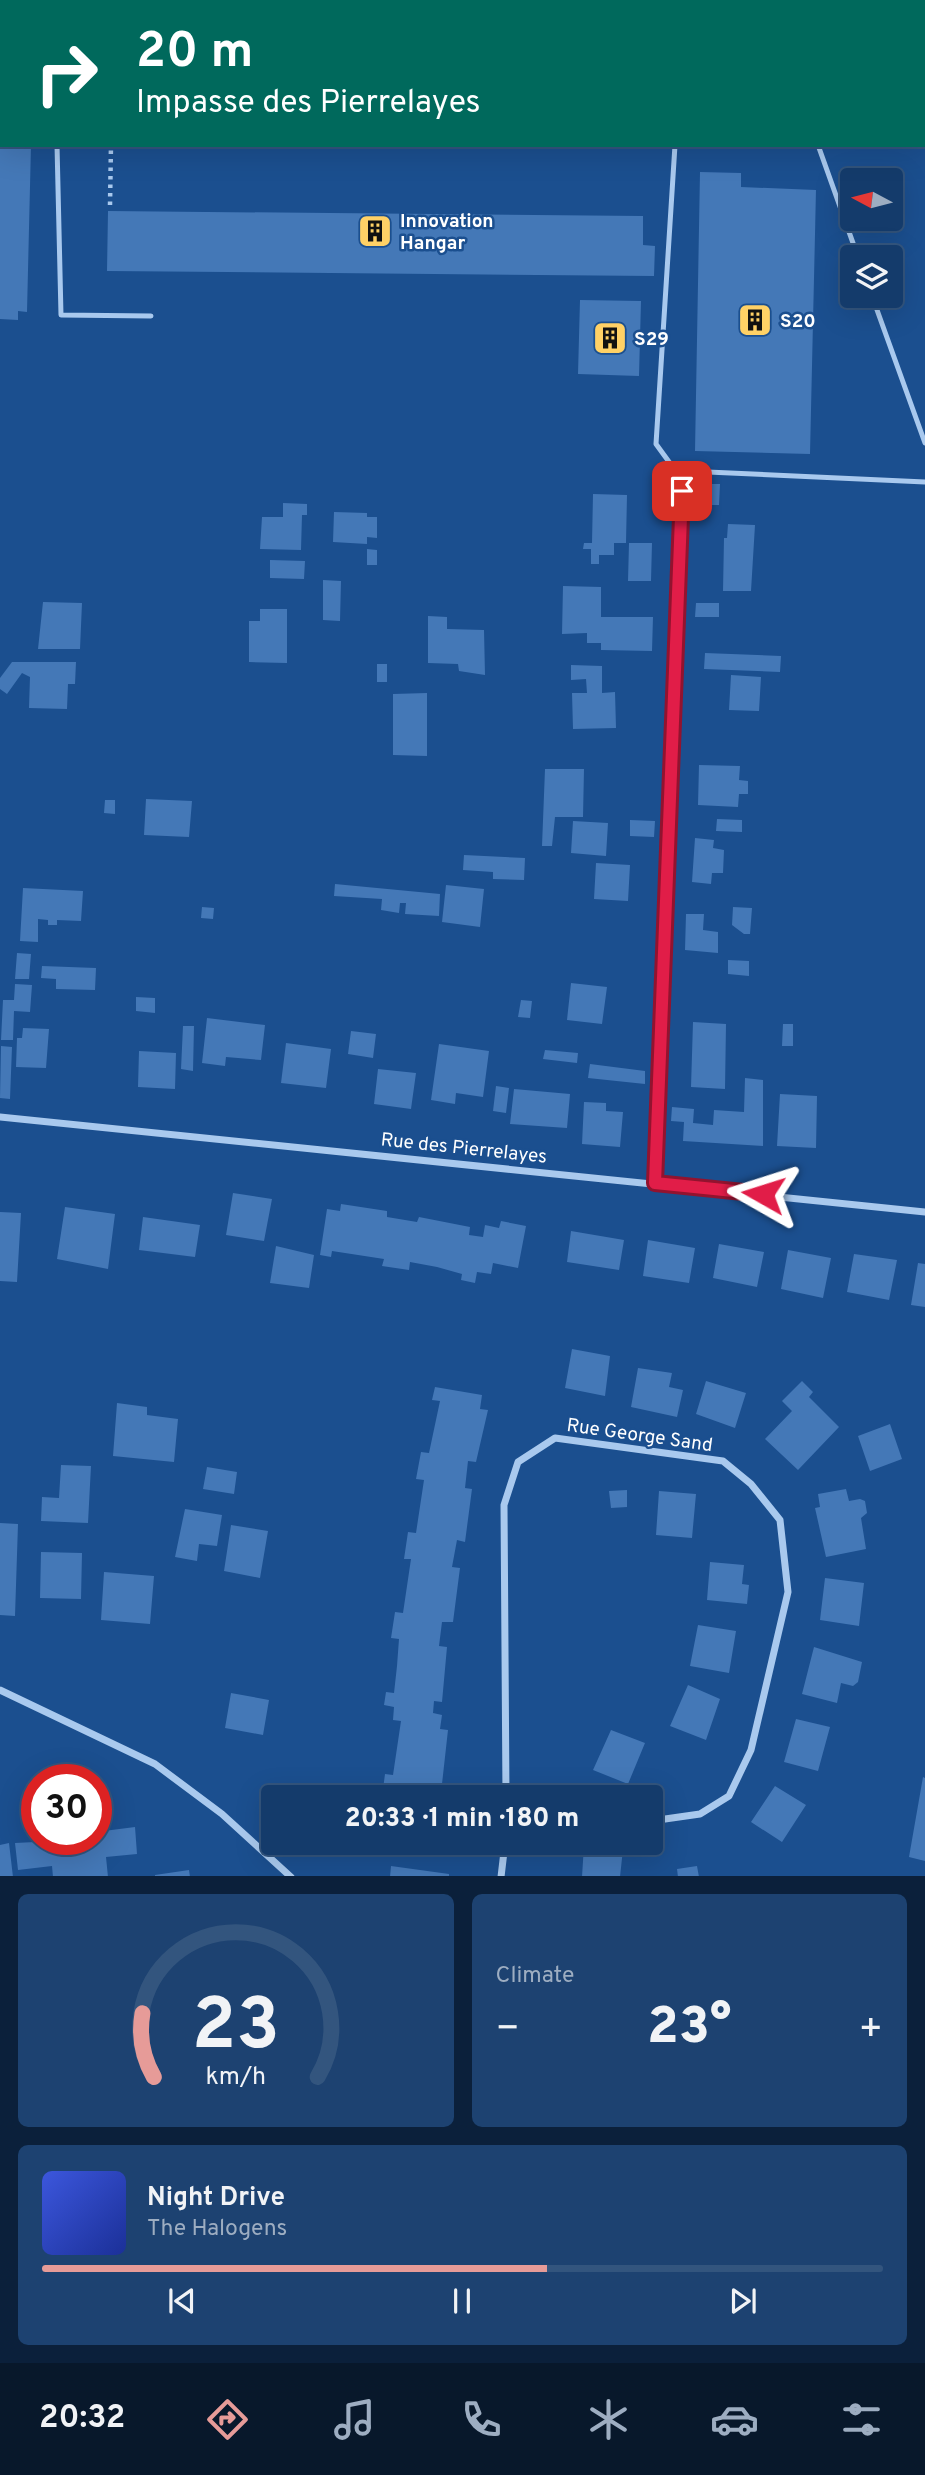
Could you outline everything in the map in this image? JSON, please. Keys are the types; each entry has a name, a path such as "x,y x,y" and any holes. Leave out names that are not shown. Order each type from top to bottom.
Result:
{"street":[{"path":"655,1183 682,491"},
{"name":"Rue des Pierrelayes","path":"0,1117 925,1212"},
{"name":"Rue George Sand","path":"506,1785 504,1505 518,1462 555,1438 723,1461 751,1484 780,1520 788,1592 751,1750 729,1796 700,1814 663,1819"},
{"path":"0,1690 155,1764 222,1814 289,1876"},
{"path":"501,1876 505,1855"}],"lane":[{"path":"57,147 61,315 151,316"},
{"path":"675,147 656,444 672,466 685,471 925,482"},
{"path":"819,147 854,245"},
{"path":"876,308 925,443"}],"path":[{"path":"110,205 111,147"}],"building":[{"path":"0,147 31,147 27,312 18,311 18,320 0,319"},
{"name":"S20","path":"700,172 741,173 741,187 816,190 810,454 695,451"},
{"name":"Innovation Hangar","path":"108,211 643,216 643,245 655,246 654,276 107,271"},
{"name":"S29","path":"580,300 641,301 639,376 578,374"},
{"path":"697,484 720,484 719,505 696,505"},
{"path":"593,494 627,495 626,543 614,543 614,555 599,555 599,564 591,564 591,549 583,549 584,543 592,543"},
{"path":"283,503 307,504 307,515 302,515 301,550 260,549 262,517 283,517"},
{"path":"334,512 367,513 367,517 377,517 377,538 367,537 367,544 333,542"},
{"path":"728,524 755,525 751,591 723,591 724,538 727,538"},
{"path":"629,543 652,543 651,581 628,581"},
{"path":"367,549 377,550 377,565 367,565"},
{"path":"270,560 305,561 304,579 270,578"},
{"path":"323,580 341,581 340,621 323,620"},
{"path":"563,586 601,587 601,617 653,617 652,651 601,650 601,643 587,643 587,633 562,634"},
{"path":"43,602 82,603 80,649 38,649"},
{"path":"696,603 719,603 719,617 695,617"},
{"path":"260,609 287,609 287,663 249,662 249,621 260,621"},
{"path":"428,616 447,617 447,629 484,630 485,675 459,671 458,664 428,663"},
{"path":"705,653 781,656 780,672 704,669"},
{"path":"12,662 76,662 75,684 68,684 67,709 29,708 30,677 22,673 7,694 0,689 0,678"},
{"path":"377,664 387,664 387,682 377,682"},
{"path":"571,665 602,666 602,693 615,692 616,728 573,729 572,693 587,693 586,679 571,680"},
{"path":"731,675 761,677 759,711 729,710"},
{"path":"427,693 427,756 393,755 393,694"},
{"path":"699,765 740,766 739,780 748,781 748,794 739,794 738,807 698,805"},
{"path":"545,769 584,769 583,817 555,817 552,846 542,846"},
{"path":"146,799 192,801 189,837 144,835"},
{"path":"105,800 115,800 115,814 104,813"},
{"path":"717,819 742,820 742,832 716,831"},
{"path":"630,820 655,821 654,837 630,836"},
{"path":"573,821 608,823 606,856 571,853"},
{"path":"695,838 714,840 713,848 724,850 723,873 712,873 711,884 692,882"},
{"path":"464,855 525,858 524,880 493,879 493,872 463,870"},
{"path":"596,863 630,865 628,901 594,899"},
{"path":"335,884 440,894 439,916 405,914 406,903 400,903 399,913 381,910 382,899 334,896"},
{"path":"446,885 484,889 480,927 442,922"},
{"path":"23,888 83,891 81,921 57,920 57,925 48,925 48,920 38,919 38,942 20,941"},
{"path":"202,907 214,908 213,919 201,918"},
{"path":"733,907 752,908 750,934 744,934 732,925"},
{"path":"686,914 704,914 703,930 718,932 718,953 685,950"},
{"path":"17,953 31,954 29,979 15,979"},
{"path":"728,960 749,961 749,976 728,974"},
{"path":"42,966 96,968 95,990 56,989 56,979 41,978"},
{"path":"571,983 607,987 602,1024 567,1020"},
{"path":"15,984 32,985 30,1012 14,1011 13,1040 1,1040 3,1000 14,1000"},
{"path":"136,997 155,998 155,1013 136,1011"},
{"path":"521,1000 532,1001 530,1018 518,1017"},
{"path":"207,1018 265,1025 261,1060 226,1057 225,1066 202,1063"},
{"path":"693,1022 726,1024 725,1089 691,1087"},
{"path":"783,1024 793,1024 793,1046 782,1046"},
{"path":"183,1026 194,1026 193,1071 181,1069"},
{"path":"23,1028 49,1029 46,1068 16,1067 17,1038 22,1038"},
{"path":"351,1031 376,1034 373,1058 348,1054"},
{"path":"286,1043 331,1049 326,1088 281,1083"},
{"path":"439,1044 489,1051 483,1097 456,1093 455,1104 431,1100"},
{"path":"1,1046 12,1047 10,1099 0,1098"},
{"path":"545,1050 578,1053 577,1063 543,1059"},
{"path":"139,1051 176,1053 175,1089 138,1087"},
{"path":"590,1064 645,1071 645,1084 588,1078"},
{"path":"378,1069 416,1073 411,1109 374,1104"},
{"path":"745,1078 763,1080 763,1146 683,1141 684,1122 671,1121 672,1107 694,1109 693,1123 713,1125 714,1110 744,1112"},
{"path":"496,1086 509,1088 506,1113 493,1111"},
{"path":"514,1089 570,1094 567,1128 510,1124"},
{"path":"780,1094 817,1096 816,1148 777,1146"},
{"path":"584,1102 606,1103 606,1111 623,1112 620,1147 582,1144"},
{"path":"233,1193 272,1199 264,1241 226,1235"},
{"path":"341,1204 387,1211 387,1217 417,1222 419,1217 470,1227 469,1235 483,1237 485,1225 499,1228 501,1221 526,1226 518,1268 493,1263 491,1274 477,1272 475,1283 461,1280 462,1274 410,1262 409,1270 382,1266 384,1259 332,1251 331,1257 320,1255 327,1209 340,1211"},
{"path":"65,1207 115,1214 108,1269 57,1259"},
{"path":"0,1212 21,1213 17,1282 0,1281"},
{"path":"143,1217 200,1225 195,1257 139,1250"},
{"path":"571,1231 624,1240 619,1270 567,1262"},
{"path":"648,1240 695,1248 689,1283 643,1276"},
{"path":"719,1244 764,1252 757,1287 713,1278"},
{"path":"276,1246 314,1255 309,1288 270,1283"},
{"path":"788,1250 831,1258 823,1298 781,1289"},
{"path":"854,1254 897,1260 889,1300 847,1292"},
{"path":"918,1263 925,1264 925,1307 911,1305"},
{"path":"572,1349 610,1356 605,1396 565,1388"},
{"path":"638,1368 672,1373 669,1387 683,1390 677,1417 631,1407"},
{"path":"706,1381 746,1393 735,1428 696,1414"},
{"path":"802,1381 813,1392 809,1397 839,1427 798,1470 765,1439 792,1411 782,1401"},
{"path":"435,1387 482,1395 480,1409 488,1410 476,1462 468,1461 465,1488 472,1489 465,1542 457,1540 452,1567 460,1568 453,1622 442,1622 439,1646 447,1647 442,1702 434,1701 433,1713 442,1715 440,1729 448,1730 442,1784 384,1785 385,1774 393,1775 401,1721 393,1720 394,1707 384,1705 386,1692 394,1693 397,1666 399,1639 391,1638 395,1612 403,1613 411,1559 404,1559 408,1532 416,1533 424,1480 416,1479 421,1452 429,1453 440,1401 432,1400"},
{"path":"117,1403 147,1407 147,1415 178,1419 174,1462 113,1456"},
{"path":"890,1424 902,1459 870,1471 858,1436"},
{"path":"61,1465 91,1466 88,1523 41,1521 42,1497 59,1498"},
{"path":"207,1467 237,1472 234,1494 203,1489"},
{"path":"846,1489 849,1501 865,1501 867,1513 861,1518 866,1549 826,1557 815,1508 820,1507 818,1494"},
{"path":"627,1490 627,1507 611,1508 609,1491"},
{"path":"659,1491 696,1494 692,1538 656,1535"},
{"path":"185,1509 222,1515 217,1546 199,1544 197,1561 175,1557"},
{"path":"0,1523 18,1524 15,1616 0,1615"},
{"path":"231,1525 268,1531 260,1578 224,1571"},
{"path":"41,1552 82,1553 81,1599 40,1598"},
{"path":"710,1562 744,1565 742,1584 749,1585 747,1604 707,1600"},
{"path":"104,1572 154,1576 150,1624 101,1620"},
{"path":"825,1578 864,1583 859,1626 820,1620"},
{"path":"698,1625 736,1631 729,1673 690,1666"},
{"path":"814,1647 862,1662 858,1682 853,1686 841,1683 837,1703 802,1694"},
{"path":"688,1685 720,1699 706,1740 670,1726"},
{"path":"231,1693 269,1700 263,1735 225,1728"},
{"path":"796,1719 830,1727 818,1771 784,1762"},
{"path":"611,1730 645,1743 628,1784 593,1770"},
{"path":"923,1777 925,1778 925,1861 909,1857"},
{"path":"775,1786 806,1805 782,1842 751,1822"},
{"path":"135,1827 137,1854 106,1857 108,1876 53,1876 52,1866 18,1870 15,1843 21,1843 21,1855 112,1855 112,1830"},
{"path":"9,1843 13,1876 0,1876 0,1845"},
{"path":"583,1855 622,1855 620,1876 582,1876"},
{"path":"391,1866 449,1874 449,1876 390,1876"},
{"path":"697,1866 699,1876 678,1876 677,1869"},
{"path":"189,1870 190,1876 155,1876"}],"place":[{"name":"Innovation Hangar","path":"375,231"},
{"name":"S20","path":"755,320"},
{"name":"S29","path":"610,338"}],"route":[{"path":"682,491 655,1183 763,1194"}]}
